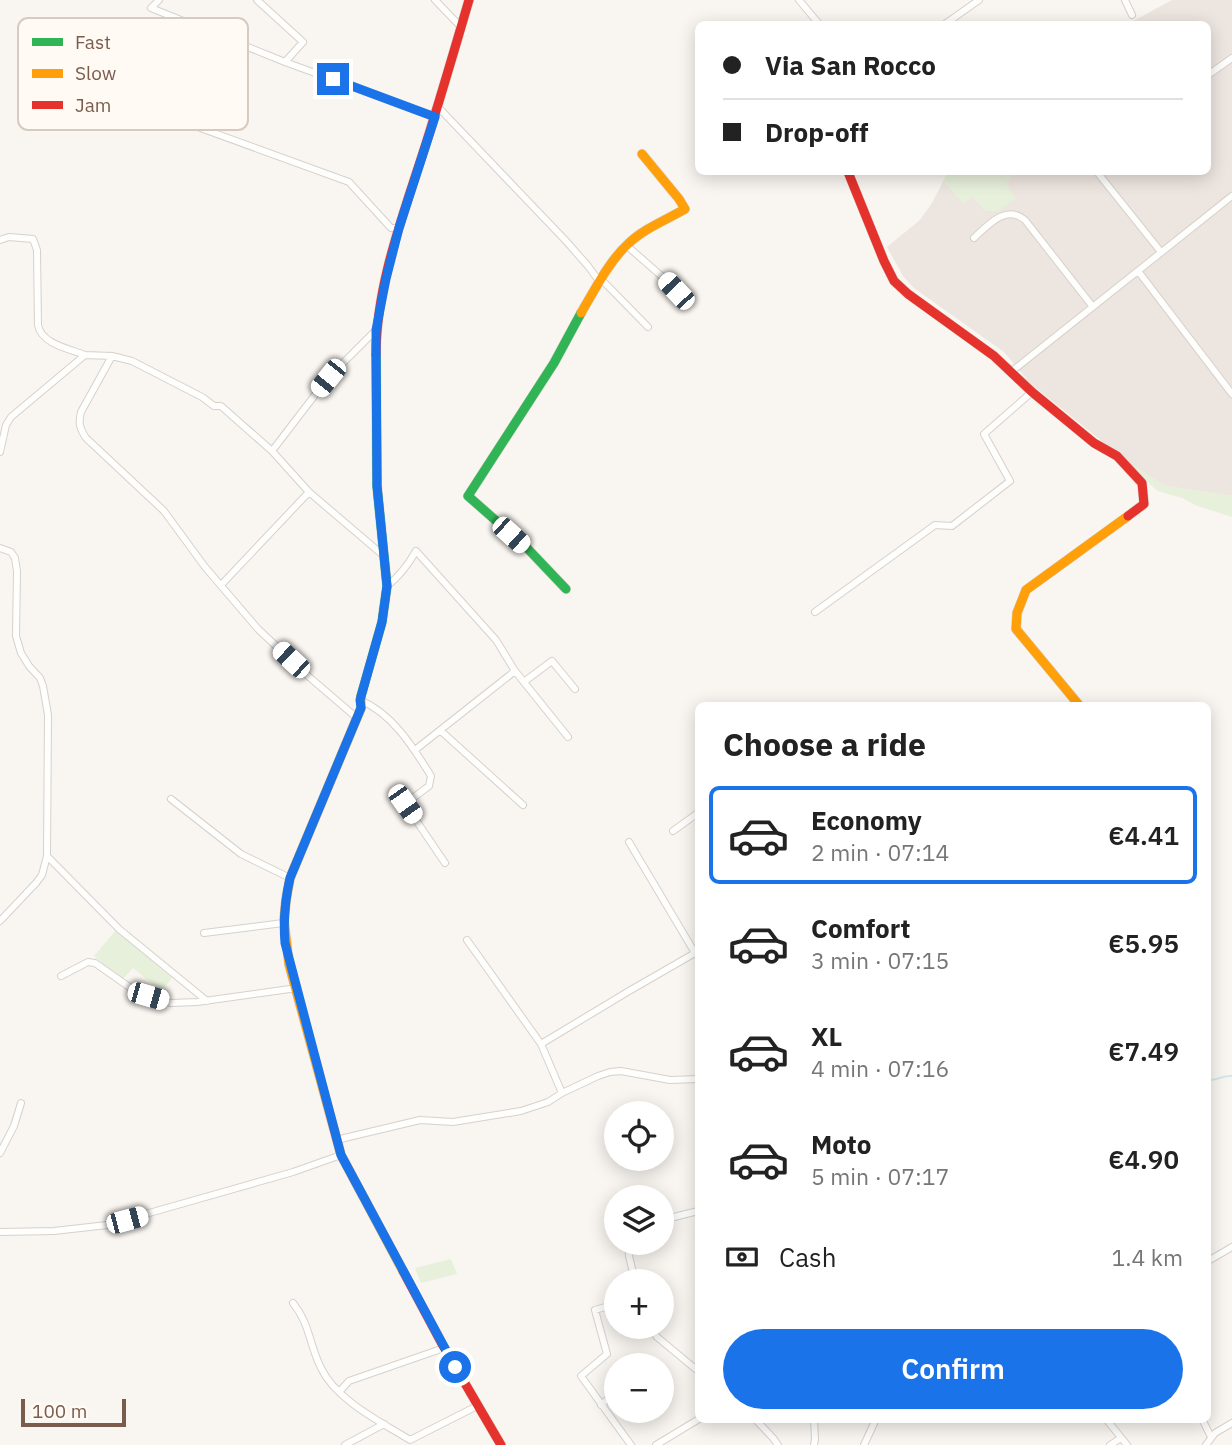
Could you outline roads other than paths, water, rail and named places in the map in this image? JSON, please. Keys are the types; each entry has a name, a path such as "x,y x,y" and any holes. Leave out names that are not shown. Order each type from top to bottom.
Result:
{"street":[{"path":"159,0 151,8 176,18"},
{"path":"257,0 303,43 285,62"},
{"path":"435,0 461,27"},
{"path":"469,0 437,112 399,228 376,330 377,486 387,586 382,622 360,700 361,708 290,878 283,923 285,943 341,1155 444,1348 501,1445"},
{"path":"799,0 816,21"},
{"path":"949,21 979,0"},
{"path":"1125,0 1132,15"},
{"path":"248,47 437,112 648,327"},
{"path":"1211,73 1232,58"},
{"path":"206,130 349,182 383,221 391,228 399,228"},
{"path":"566,589 527,548 468,496 554,363 600,280 626,245 685,209 642,154"},
{"path":"849,175 894,281 994,356 1031,392 1094,443 1117,456 1142,483 1144,505 1026,590 1017,613 1016,629 1076,702"},
{"path":"1099,175 1161,252"},
{"path":"1011,372 1232,197"},
{"path":"974,238 997,218 1013,213 1019,215 1025,219 1093,307"},
{"path":"0,240 9,237 33,239 37,250 39,330 43,337 85,355 111,356 132,361 202,397 214,406 221,406 272,451 309,492 385,557"},
{"path":"626,245 686,302"},
{"path":"1138,271 1232,394"},
{"path":"272,451 328,378 376,330"},
{"path":"0,452 6,425 11,416 85,355"},
{"path":"111,356 81,412 80,429 86,438 164,511 205,567 265,636 357,718"},
{"path":"816,612 935,525 952,526 1010,481 984,434 1031,392"},
{"path":"222,584 309,492"},
{"path":"0,548 11,552 15,558 16,636 21,653 40,678 48,715 47,856 42,874 36,883 0,921"},
{"path":"387,586 398,577 416,551 496,640 515,671 568,737"},
{"path":"525,681 552,661 575,689"},
{"path":"415,750 515,671"},
{"path":"360,700 378,709 415,750 431,776 429,786 405,804 445,863"},
{"path":"440,731 523,805"},
{"path":"171,799 241,853 290,878"},
{"path":"673,831 695,815"},
{"path":"541,1044 695,953 629,842"},
{"path":"47,856 119,929 207,1001"},
{"path":"204,933 283,923"},
{"path":"467,940 541,1044 562,1093"},
{"path":"61,976 88,962 101,966 135,991 171,1003 207,1001 297,988"},
{"path":"336,1140 420,1121 453,1122 521,1111 548,1102 610,1072 621,1071 670,1080 695,1079"},
{"path":"0,1153 14,1126 21,1103"},
{"path":"0,1232 54,1231 107,1225 341,1155"},
{"path":"674,1217 695,1212"},
{"path":"1211,1259 1232,1247"},
{"path":"293,1303 302,1315 322,1371 339,1392 410,1442 477,1406"},
{"path":"604,1307 595,1310 607,1354 581,1376 631,1445"},
{"path":"659,1339 695,1369"},
{"path":"339,1392 349,1381 444,1348"},
{"path":"656,1445 695,1421"},
{"path":"759,1423 778,1445"},
{"path":"814,1423 814,1445"},
{"path":"864,1445 874,1423"},
{"path":"1110,1423 1127,1445"},
{"path":"1204,1423 1211,1437"},
{"path":"1206,1445 1211,1437 1232,1423"},
{"path":"345,1445 384,1424"},
{"path":"1110,1445 1122,1438"}],"waterway":[{"path":"1211,1080 1232,1076"}]}
